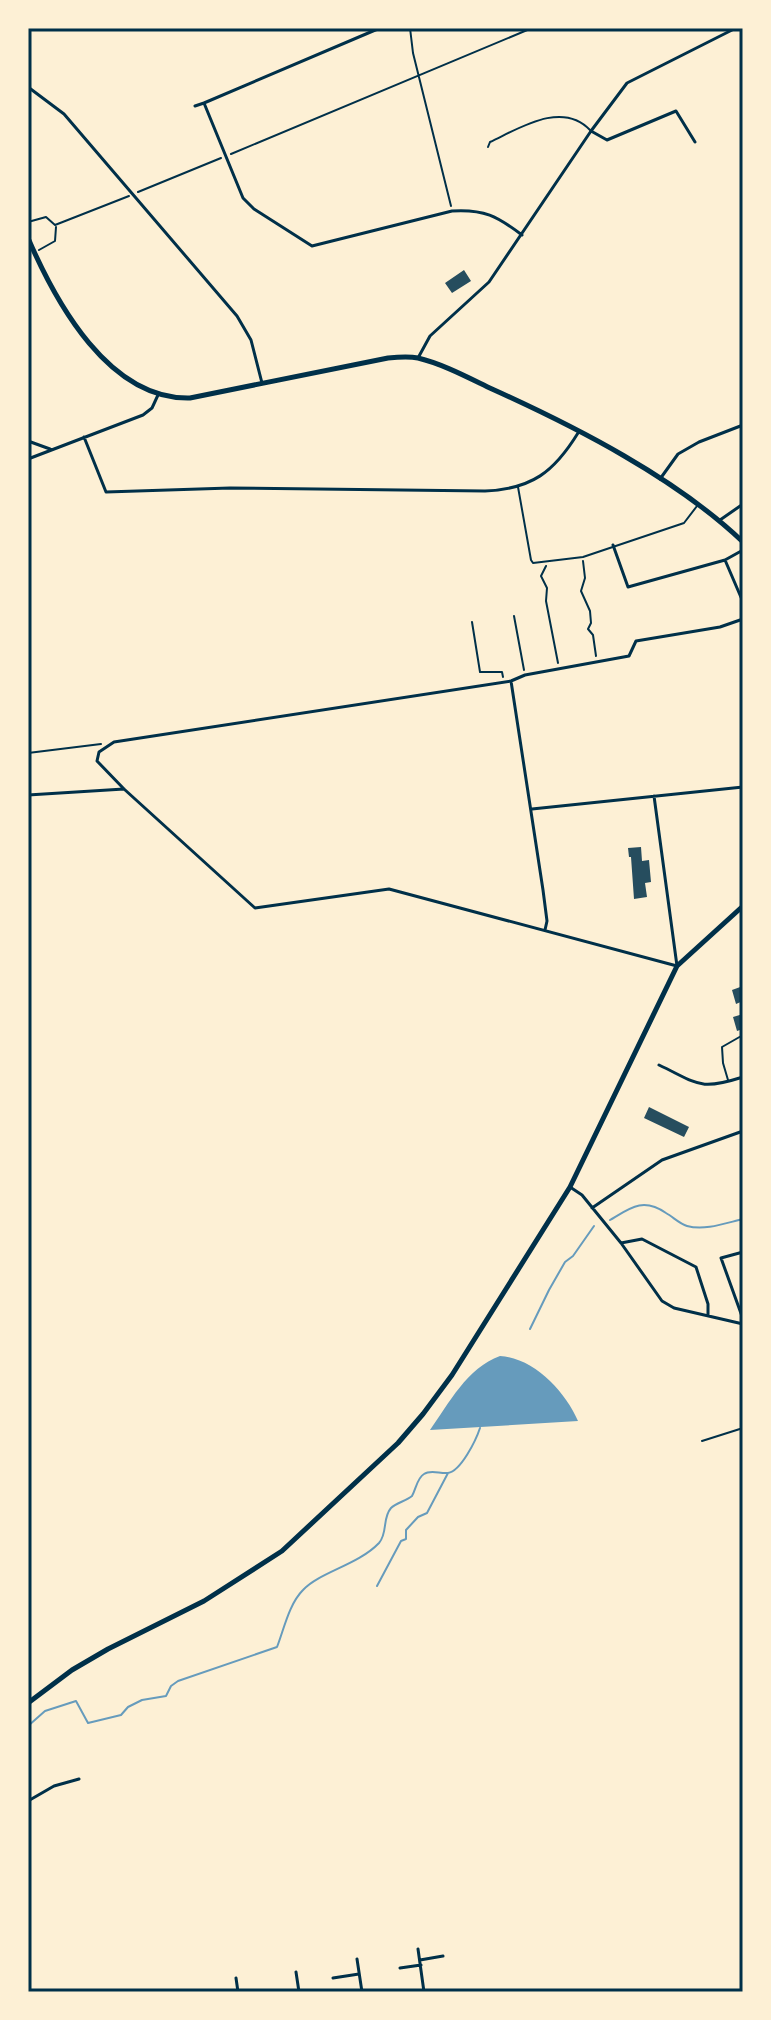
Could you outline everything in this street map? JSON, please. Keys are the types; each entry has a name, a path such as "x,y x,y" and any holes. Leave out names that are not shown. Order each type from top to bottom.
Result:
{"main road":[{"path":"28,238 46,277 78,329 113,367 138,386 158,395 190,398 388,358 418,358 524,403 579,431 660,479 743,542"},
{"path":"28,1703 72,1670 240,1580 282,1551 320,1519 398,1443 452,1375 570,1187 677,966 743,906"}],"street":[{"path":"195,106 380,28"},
{"path":"418,358 430,336 489,282 627,83 736,28"},
{"path":"28,87 64,114 237,316 251,340 262,383"},
{"path":"204,103 243,198 312,246 452,211 488,213 522,235"},
{"path":"591,131 607,140 676,111 695,142"},
{"path":"28,459 147,413 158,395"},
{"path":"660,479 678,454 699,442 743,425"},
{"path":"84,437 106,492 214,488 485,491 518,487 531,482 556,465 579,431"},
{"path":"28,441 45,445 51,450"},
{"path":"719,521 743,504"},
{"path":"613,545 628,587 725,560 743,550"},
{"path":"725,560 730,578 743,602"},
{"path":"654,796 677,966 389,889 255,908 97,761 99,752 114,742 504,683 525,675 629,656 636,641 720,627 743,619"},
{"path":"511,681 547,921 545,932"},
{"path":"530,809 743,787"},
{"path":"28,795 124,789"},
{"path":"659,1065 704,1086 743,1077"},
{"path":"592,1208 662,1160 743,1131"},
{"path":"570,1187 621,1243 662,1301 674,1308 743,1322"},
{"path":"621,1243 642,1239 696,1267 708,1304 708,1315"},
{"path":"743,1252 721,1258 743,1322"},
{"path":"28,1801 54,1786 79,1779"},
{"path":"418,1949 424,1992"},
{"path":"400,1968 443,1956"},
{"path":"357,1959 362,1992"},
{"path":"296,1972 299,1992"},
{"path":"333,1978 359,1974"},
{"path":"236,1978 238,1992"}],"lane":[{"path":"488,147 490,142 550,117 574,120 591,131"},
{"path":"518,487 533,563 583,557 684,523 698,506"},
{"path":"729,1082 722,1047 743,1035"}],"path":[{"path":"410,28 452,211"},
{"path":"55,225 532,28"},
{"path":"28,222 46,217 55,225 57,237 45,247"},
{"path":"583,557 585,574 581,595 590,611 588,629 594,639 597,661"},
{"path":"552,561 542,570 541,576 547,588 546,601 559,669"},
{"path":"514,616 525,675"},
{"path":"472,622 480,672 502,672 504,683"},
{"path":"28,753 100,744"},
{"path":"702,1441 743,1428"}],"water":[{"path":"500,1356 525,1363 547,1378 565,1398 578,1421 430,1430 468,1378"}],"building":[{"path":"464,270 471,281 452,293 445,283"},
{"path":"641,847 642,861 649,860 651,882 645,883 647,897 634,899 628,848"},
{"path":"743,986 743,1001 736,1004 732,990"},
{"path":"743,1014 743,1029 737,1031 733,1017"},
{"path":"649,1107 689,1127 684,1137 644,1118"}],"waterway":[{"path":"610,1220 630,1208 643,1205 658,1208 687,1226 701,1228 743,1219"},
{"path":"530,1329 565,1262 573,1256 594,1226"},
{"path":"28,1726 45,1711 76,1701 88,1723 121,1715 128,1707 142,1700 166,1696 178,1681 277,1647 290,1609 303,1590 319,1578 361,1557 379,1543 391,1508 412,1496 424,1474 448,1473 458,1467 480,1428"},
{"path":"377,1586 401,1541 406,1539 406,1530 418,1517 427,1513 448,1473"}]}
